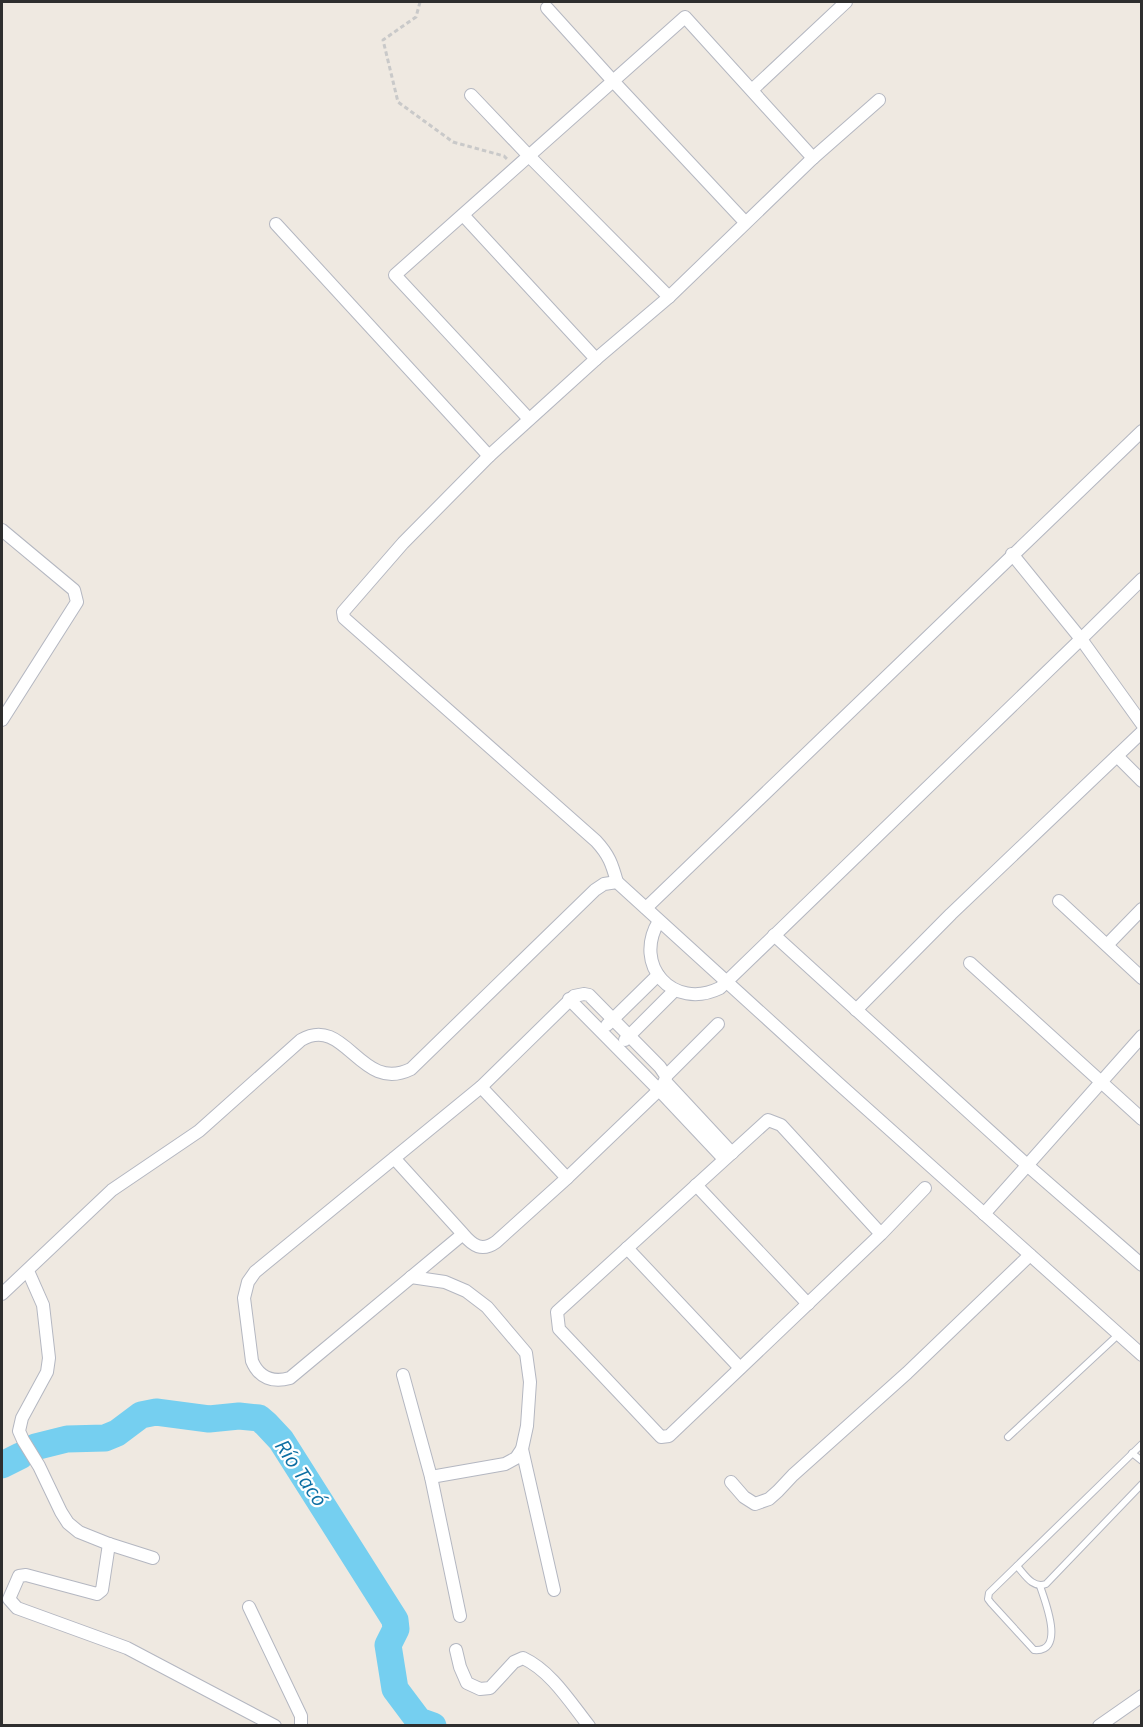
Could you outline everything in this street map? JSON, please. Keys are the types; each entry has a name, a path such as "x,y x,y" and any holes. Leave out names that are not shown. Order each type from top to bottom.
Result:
{"street":[{"path":"752,90 846,2"},
{"path":"547,8 612,81 745,222"},
{"path":"529,418 395,275 686,16 813,158"},
{"path":"471,95 669,297"},
{"path":"879,100 813,158 669,297 529,418 489,456 403,543 346,606 343,612 344,618 596,841 607,853 617,882 659,921 1142,1355"},
{"path":"463,215 596,359"},
{"path":"276,224 489,456"},
{"path":"646,908 1142,431"},
{"path":"2,530 74,590 77,602 2,720"},
{"path":"1012,554 1082,639 1142,724"},
{"path":"659,921 652,935 651,960 658,975 668,986 684,993 702,994 720,988 1142,579"},
{"path":"856,1010 951,914 1142,732"},
{"path":"1117,756 1142,781"},
{"path":"2,1294 112,1190 199,1131 301,1040 321,1035 333,1038 369,1067 382,1073 397,1074 411,1069 595,890 604,884 617,882"},
{"path":"1059,901 1142,978"},
{"path":"1107,945 1142,909"},
{"path":"774,935 1027,1165 1142,1265"},
{"path":"970,963 1142,1119"},
{"path":"601,1031 658,975"},
{"path":"618,1048 675,990"},
{"path":"463,1234 290,1378 276,1381 269,1379 254,1367 244,1298 245,1290 255,1272 481,1087 569,999 578,994 589,995 660,1066 663,1082"},
{"path":"569,999 618,1048 663,1082 728,1156"},
{"path":"394,1158 471,1244 482,1248 492,1245 567,1178 718,1024"},
{"path":"984,1214 1142,1036"},
{"path":"481,1087 567,1178"},
{"path":"881,1234 781,1125 768,1120 557,1312 559,1329 661,1437 669,1436 881,1234 925,1188"},
{"path":"696,1185 808,1304"},
{"path":"627,1248 740,1368"},
{"path":"731,1482 744,1497 755,1504 769,1499 793,1474 907,1373 1030,1255"},
{"path":"28,1271 43,1305 49,1358 47,1372 38,1391 25,1409 19,1431 68,1523 79,1532 153,1558"},
{"path":"411,1277 445,1282 466,1291 487,1307 525,1353 530,1382 527,1426 522,1449 516,1458 506,1464 431,1477"},
{"path":"403,1375 431,1477 460,1616"},
{"path":"522,1449 554,1590"},
{"path":"109,1544 102,1590 97,1594 26,1575 19,1576 9,1599 16,1608 127,1648 274,1725"},
{"path":"249,1607 301,1716 301,1725"},
{"path":"456,1650 467,1683 480,1689 490,1689 514,1662 523,1658 533,1663 550,1678 589,1725"},
{"path":"1099,1725 1142,1696"}],"lane":[{"path":"1008,1437 1119,1334"},
{"path":"1040,1586 1051,1617 1051,1641 1041,1651 1035,1650 990,1604 989,1593 1142,1444"},
{"path":"1132,1453 1142,1461"},
{"path":"1017,1566 1035,1585 1046,1584 1142,1484"}],"path":[{"path":"420,2 416,17 383,40 399,102 453,142 504,156 514,169"}],"waterway":[{"name":"Río Tacó","path":"35,1447 67,1439 105,1438 117,1433 141,1415 156,1412 209,1419 239,1416 259,1418 281,1440 395,1620 396,1629 388,1645 395,1689 419,1721 433,1726"},
{"name":"Río Tacó","path":"2,1465 20,1456"}]}
